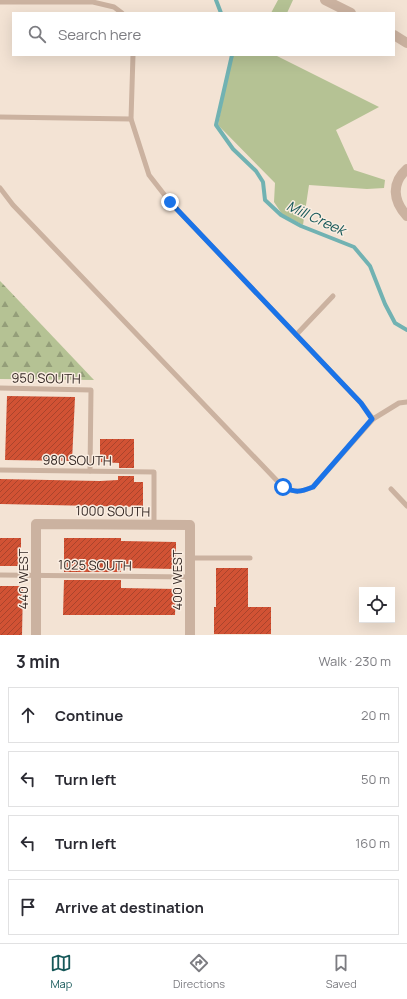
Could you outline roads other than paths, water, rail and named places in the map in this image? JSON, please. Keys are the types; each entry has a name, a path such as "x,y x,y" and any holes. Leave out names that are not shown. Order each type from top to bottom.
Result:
{"street":[{"path":"325,0 349,12"},
{"path":"395,35 407,44"},
{"path":"407,169 402,173 395,191 399,208 407,216"},
{"name":"1000 SOUTH","path":"36,524 190,525"},
{"name":"440 WEST","path":"36,524 36,635"},
{"name":"400 WEST","path":"190,525 190,635"}],"lane":[{"path":"0,2 93,2 114,8 120,12"},
{"path":"133,56 131,119 149,175 170,202 361,403 372,419"},
{"path":"0,117 131,119"},
{"path":"0,188 13,205 283,487 294,492 302,492 313,487 372,419 399,403 407,402"},
{"path":"296,335 333,296"},
{"name":"950 SOUTH","path":"0,388 91,390 90,471"},
{"name":"980 SOUTH","path":"0,470 154,472 154,525"},
{"path":"391,489 407,506"},
{"path":"190,558 250,558"},
{"name":"1025 SOUTH","path":"0,575 190,577"}],"waterway":[{"name":"Mill Creek","path":"216,0 221,12"},
{"name":"Mill Creek","path":"232,56 216,125 233,149 256,171 263,182 265,200 281,215 301,226 354,247 370,266 385,304 395,323 407,330"}]}
